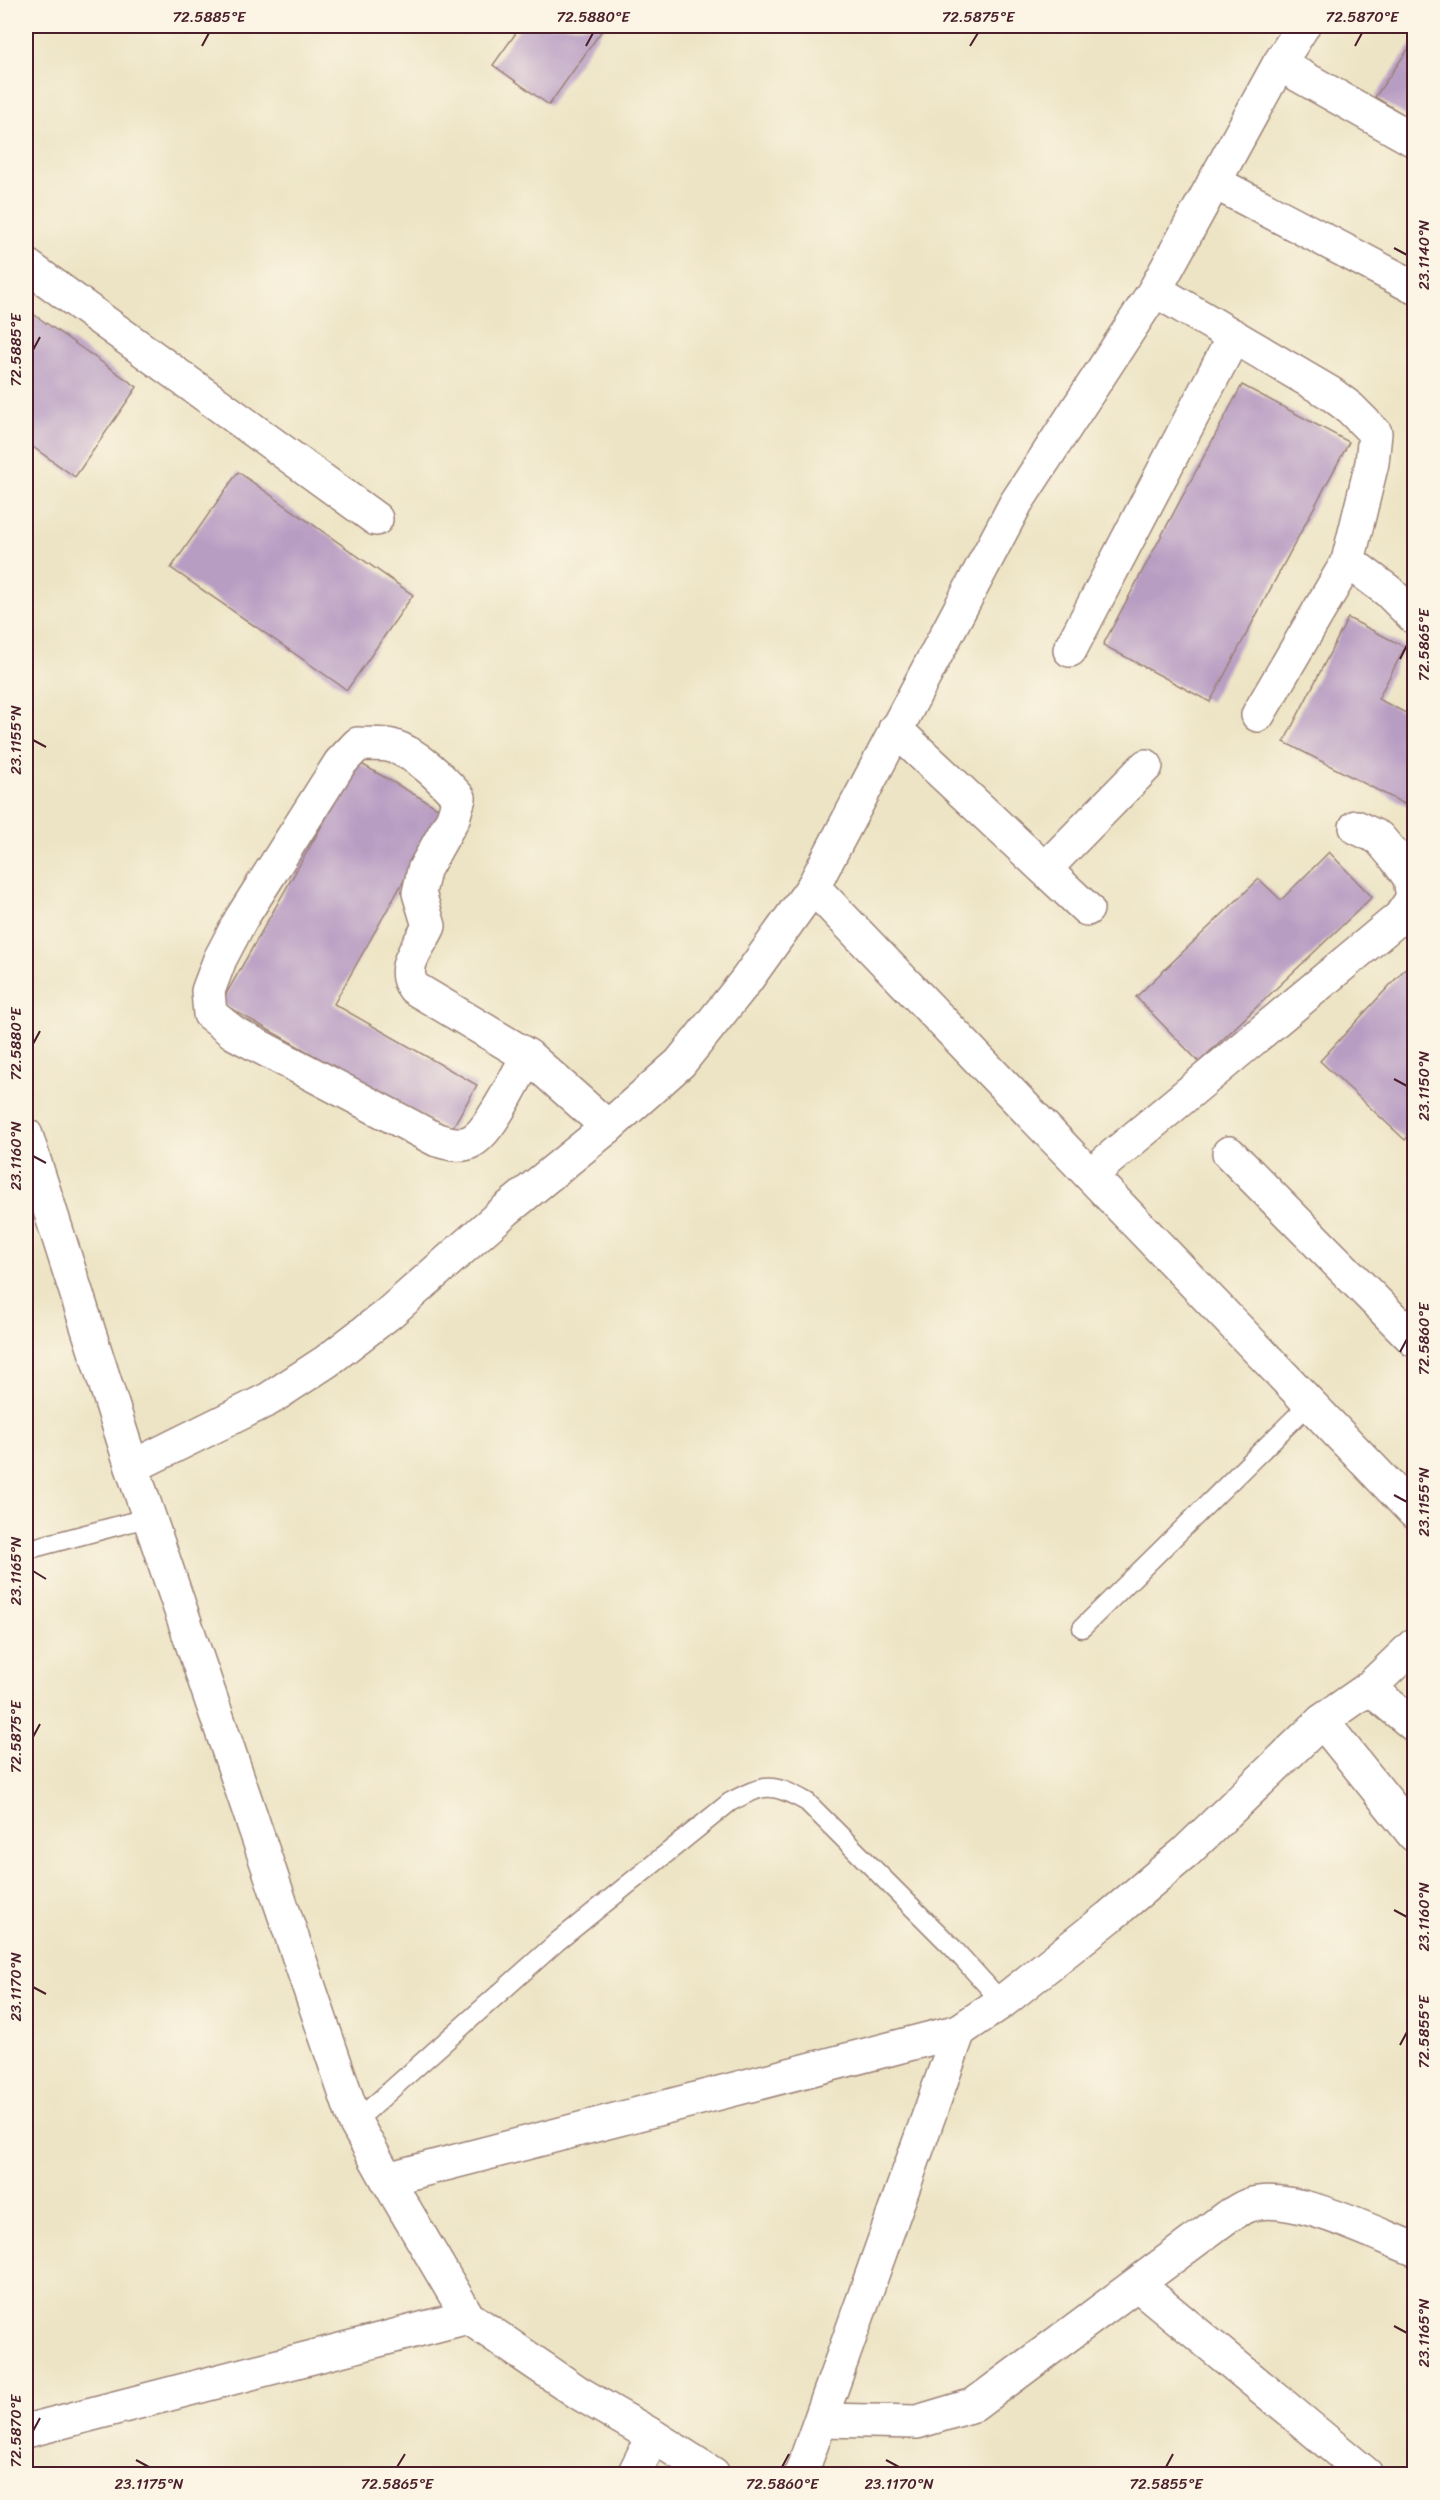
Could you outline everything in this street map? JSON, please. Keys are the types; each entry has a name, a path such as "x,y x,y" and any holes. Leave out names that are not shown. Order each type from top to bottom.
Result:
{"street":[{"path":"132,1467 269,1399 327,1361 388,1314 506,1210 608,1127 680,1063 745,982 813,886 1016,503 1155,290 1279,64 1303,26"},
{"path":"1279,64 1414,140"},
{"path":"1214,182 1414,287"},
{"path":"26,265 376,519"},
{"path":"1155,290 1330,393 1350,408 1375,433 1372,463 1348,561 1258,715"},
{"path":"1070,650 1234,336"},
{"path":"1348,561 1388,591 1414,617"},
{"path":"895,729 1087,909"},
{"path":"528,1056 485,1131 470,1142 454,1145 437,1140 234,1033 210,1014 208,991 220,959 241,919 340,763 358,744 391,746 411,756 439,776 459,798 453,818 424,870 419,893 429,926 407,969 408,980 414,988 528,1056 608,1127"},
{"path":"1045,869 1146,766"},
{"path":"1090,1175 1400,917 1413,898 1410,878 1379,838 1356,827"},
{"path":"813,886 1414,1512"},
{"path":"26,1135 132,1467 355,2122 468,2317 579,2393 653,2436 713,2475"},
{"path":"1229,1153 1414,1340"},
{"path":"387,2179 959,2031 1002,2002 1186,1852 1322,1721 1369,1688 1414,1645"},
{"path":"1369,1688 1414,1725"},
{"path":"1322,1721 1414,1835"},
{"path":"801,2475 959,2031"},
{"path":"822,2420 917,2422 974,2405 1228,2216 1249,2205 1284,2203 1315,2211 1414,2249"},
{"path":"1137,2284 1366,2475"},
{"path":"26,2431 468,2317"},
{"path":"634,2475 653,2436"}],"lane":[{"path":"1082,1628 1310,1403"},
{"path":"26,1550 150,1517"},
{"path":"355,2122 558,1941 730,1802 759,1787 783,1788 807,1802 953,1948 1002,2002"}],"building":[{"path":"452,26 470,26 464,34"},
{"path":"521,26 605,26 549,105 493,65"},
{"path":"1414,41 1414,121 1375,97"},
{"path":"26,309 137,387 75,477 26,442"},
{"path":"1242,385 1349,442 1210,702 1103,645"},
{"path":"238,472 413,595 347,690 171,568"},
{"path":"1348,618 1405,647 1378,699 1414,717 1414,809 1284,742"},
{"path":"358,762 443,811 334,1004 477,1085 450,1132 221,1003"},
{"path":"1329,852 1372,897 1199,1062 1136,997 1259,879 1281,900"},
{"path":"1414,959 1414,1130 1405,1140 1320,1061"}]}
